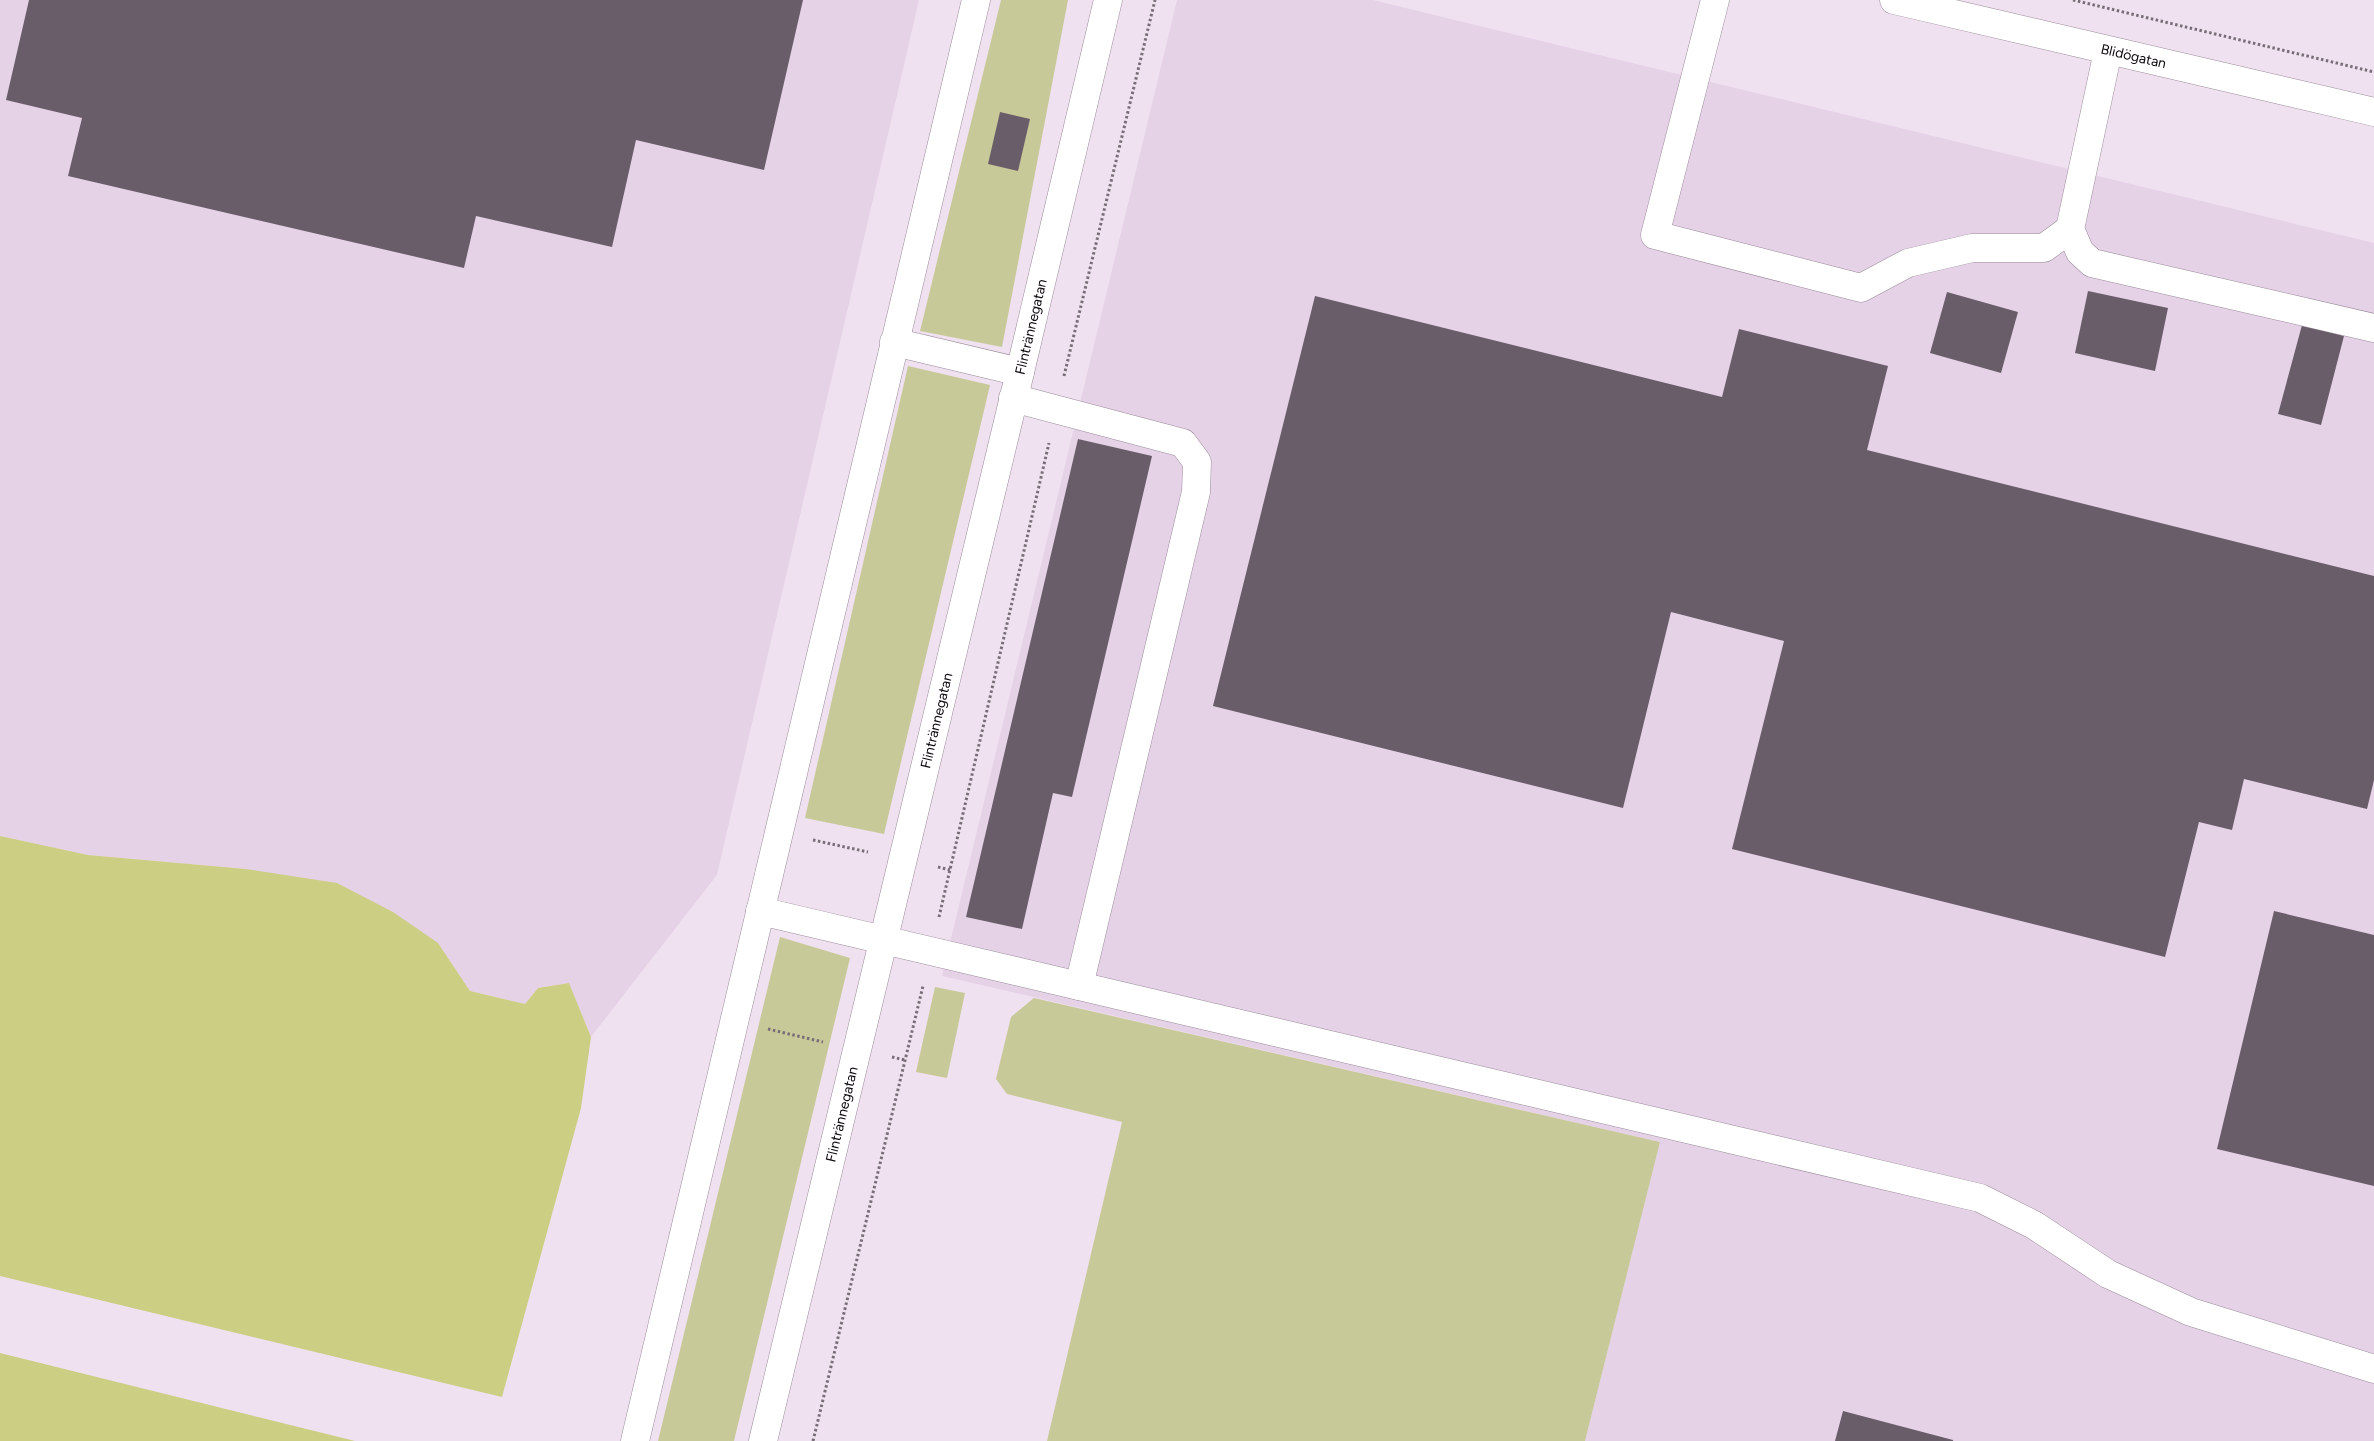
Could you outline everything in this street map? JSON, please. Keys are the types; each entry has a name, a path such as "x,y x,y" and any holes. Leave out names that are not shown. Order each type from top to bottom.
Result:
{"street":[{"path":"635,1441 976,0"},
{"name":"Flintrännegatan","path":"763,1441 1108,0"},
{"path":"1715,0 1655,235 1861,288 1908,263 1972,248 2044,248 2070,229"},
{"name":"Blidögatan","path":"1894,0 1982,10 2108,50 2374,112"},
{"path":"2108,50 2070,229 2080,252 2092,263 2374,328"},
{"path":"894,342 1020,372"},
{"path":"1013,398 1183,443 1197,462 1196,492 1079,986"},
{"path":"760,911 1980,1198 2034,1225 2108,1274 2191,1312 2374,1369"}],"path":[{"path":"812,1441 931,952 1056,409 1155,0"},
{"path":"2073,0 2374,72"},
{"path":"778,832 950,870"},
{"path":"733,1022 905,1060"}],"shaded area":[{"path":"0,0 919,0 717,875 591,1037 569,983 538,988 525,1004 470,991 438,943 246,869 88,855 0,836"},
{"path":"1001,0 1068,0 1002,347 920,331"},
{"path":"1177,0 1373,0 2374,243 2374,1441 1585,1441 1660,1142 942,976"},
{"path":"908,366 990,385 884,834 805,818"},
{"path":"0,836 88,855 246,869 337,883 393,912 438,943 470,991 525,1004 538,988 569,983 591,1037 581,1108 502,1397 0,1276"},
{"path":"780,937 850,958 734,1441 658,1441"},
{"path":"935,987 965,993 947,1078 916,1072"},
{"path":"1034,998 1660,1142 1585,1441 1047,1441 1122,1122 1007,1094 996,1079 1011,1017"},
{"path":"0,1353 355,1441 0,1441"}],"building":[{"path":"29,0 803,0 764,170 636,140 612,247 476,216 464,268 68,176 82,118 6,100"},
{"path":"1000,112 1030,119 1018,171 988,164"},
{"path":"2088,291 2168,308 2155,371 2075,353"},
{"path":"1947,292 2018,312 2001,373 1930,353"},
{"path":"1315,296 1722,397 1739,329 1888,366 1867,450 2374,576 2374,780 2367,809 2244,779 2232,830 2199,822 2165,957 1732,849 1784,641 1671,612 1623,808 1213,706"},
{"path":"2302,325 2344,336 2321,425 2278,414"},
{"path":"1078,439 1152,456 1072,797 1053,793 1022,929 966,917"},
{"path":"2274,911 2374,935 2374,1186 2217,1149"},
{"path":"1843,1411 1953,1440 1953,1441 1835,1441"}]}
